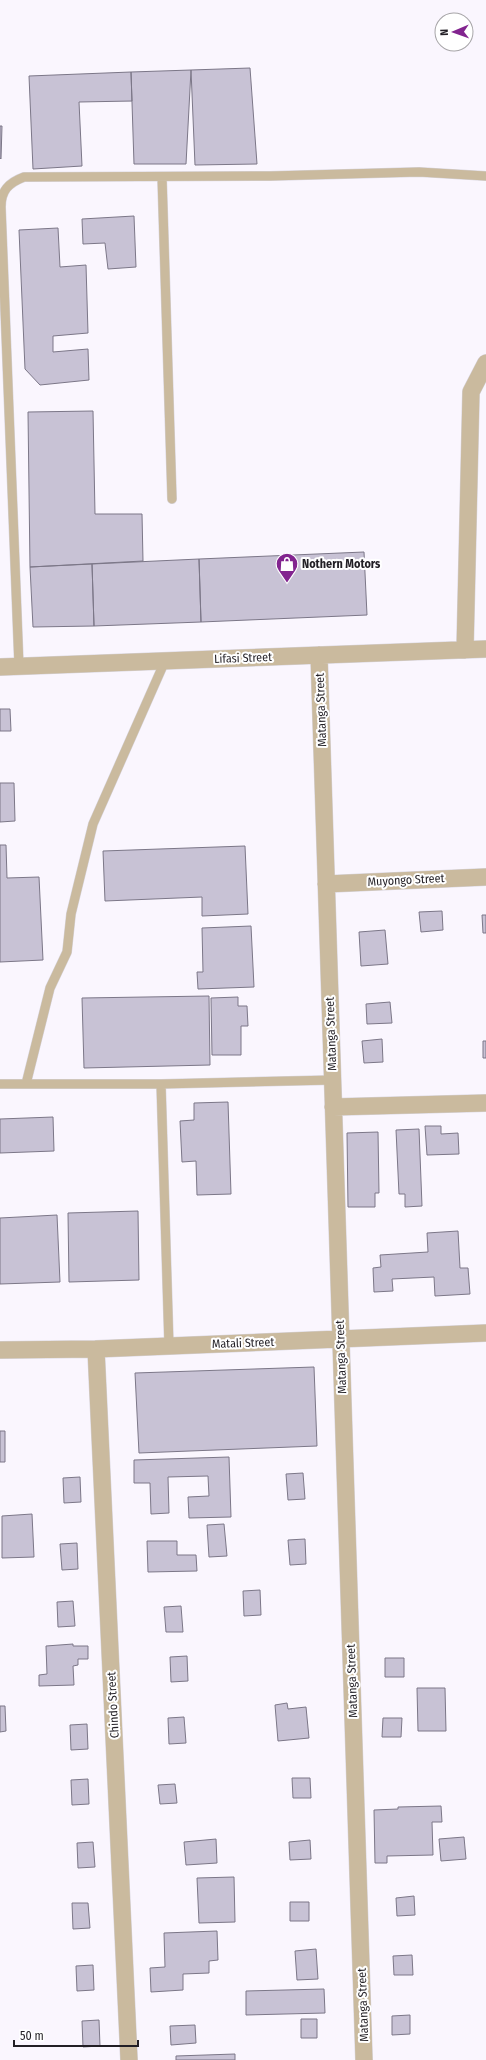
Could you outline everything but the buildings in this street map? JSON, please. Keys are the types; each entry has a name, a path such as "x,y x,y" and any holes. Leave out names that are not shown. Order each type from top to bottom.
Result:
{"street":[{"path":"465,650 471,392 486,363"},
{"name":"Lifasi Street","path":"0,667 486,649"},
{"name":"Matanga Street","path":"320,655 364,2060"},
{"name":"Muyongo Street","path":"326,884 486,877"},
{"path":"333,1107 486,1103"},
{"name":"Matali Street","path":"0,1350 96,1349 486,1333"},
{"name":"Chindo Street","path":"96,1349 129,2060"}],"lane":[{"path":"19,666 1,198 6,187 12,181 24,177 270,176 419,172 486,176"},
{"path":"162,176 172,499"},
{"path":"26,1084 50,988 67,952 71,914 93,824 165,661"},
{"path":"0,1084 161,1084 333,1080"},
{"path":"161,1084 169,1346"}],"place":[{"name":"Nothern Motors","path":"287,584"}]}
